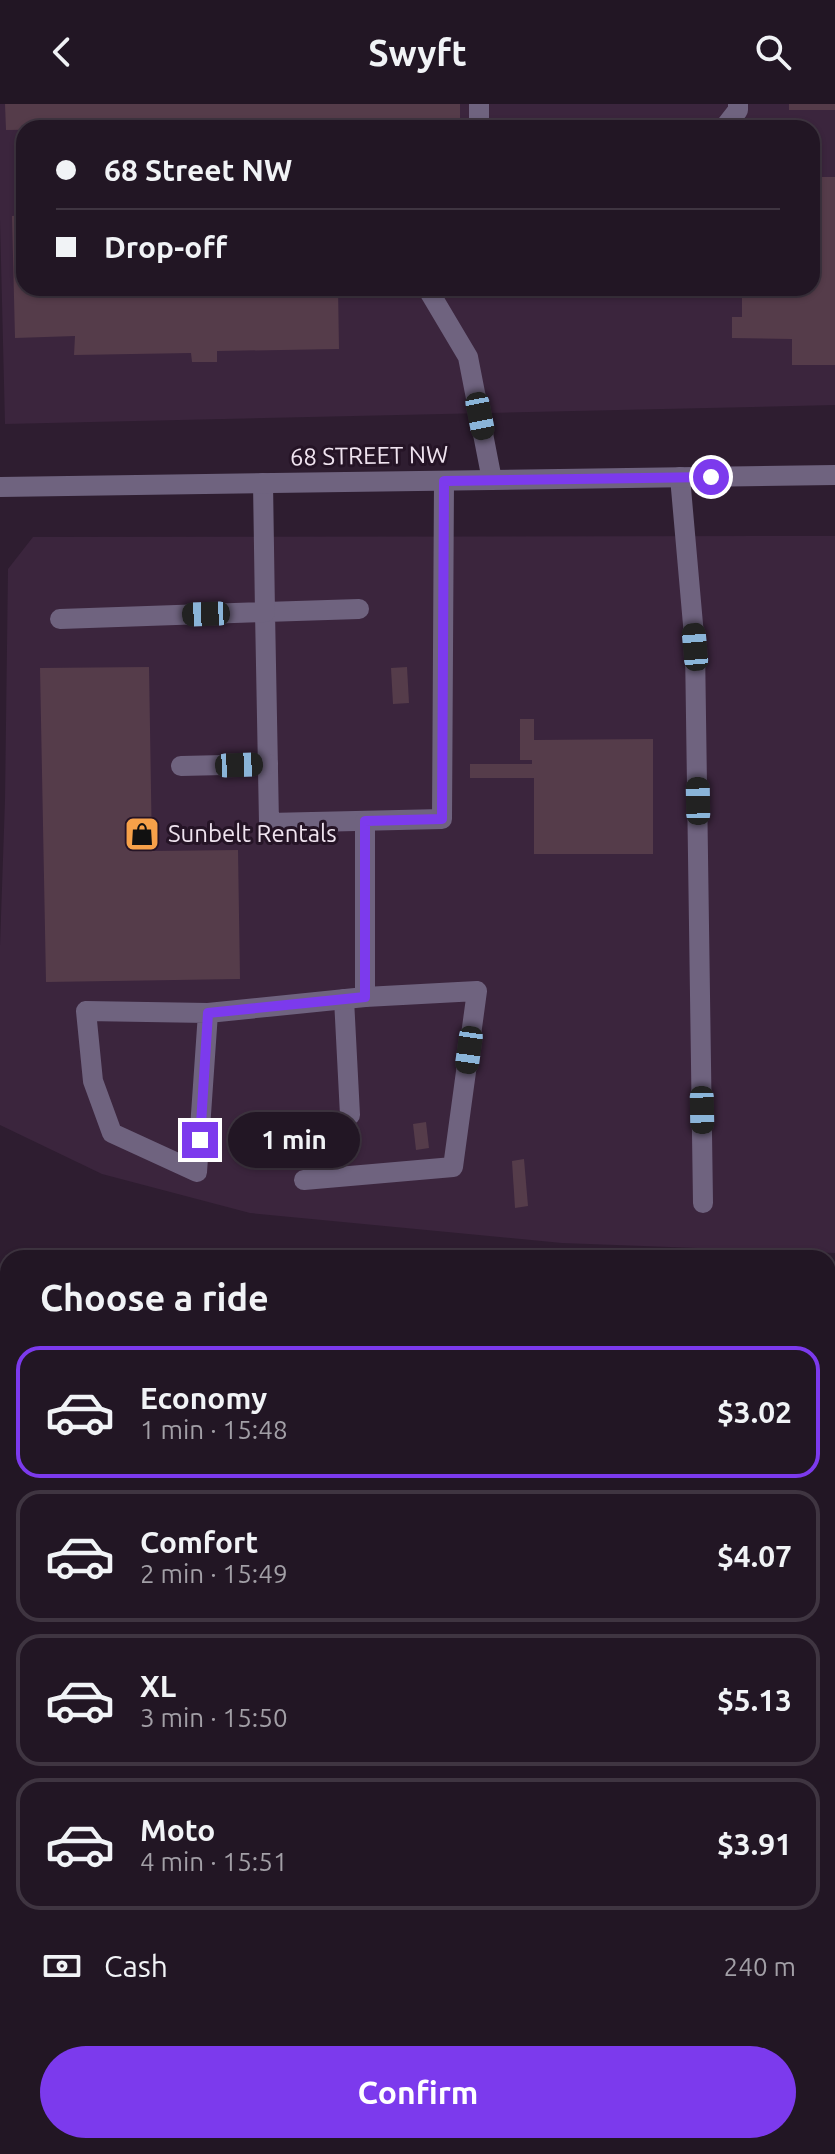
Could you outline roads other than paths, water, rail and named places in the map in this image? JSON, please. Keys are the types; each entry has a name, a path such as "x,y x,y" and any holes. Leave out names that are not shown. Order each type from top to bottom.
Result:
{"street":[{"path":"432,296 468,357 492,480"},
{"name":"68 STREET NW","path":"0,487 835,475"},
{"path":"680,477 695,647 703,1203"},
{"path":"263,483 269,823 442,819 444,481"},
{"path":"60,619 359,609"},
{"path":"181,766 268,764"},
{"path":"365,821 365,997"},
{"path":"208,1013 197,1172 112,1133 93,1081 86,1011 208,1013 365,997 477,991 453,1167 304,1180"},
{"path":"344,999 350,1115"}],"place":[{"name":"Sunbelt Rentals","path":"142,834"}]}
